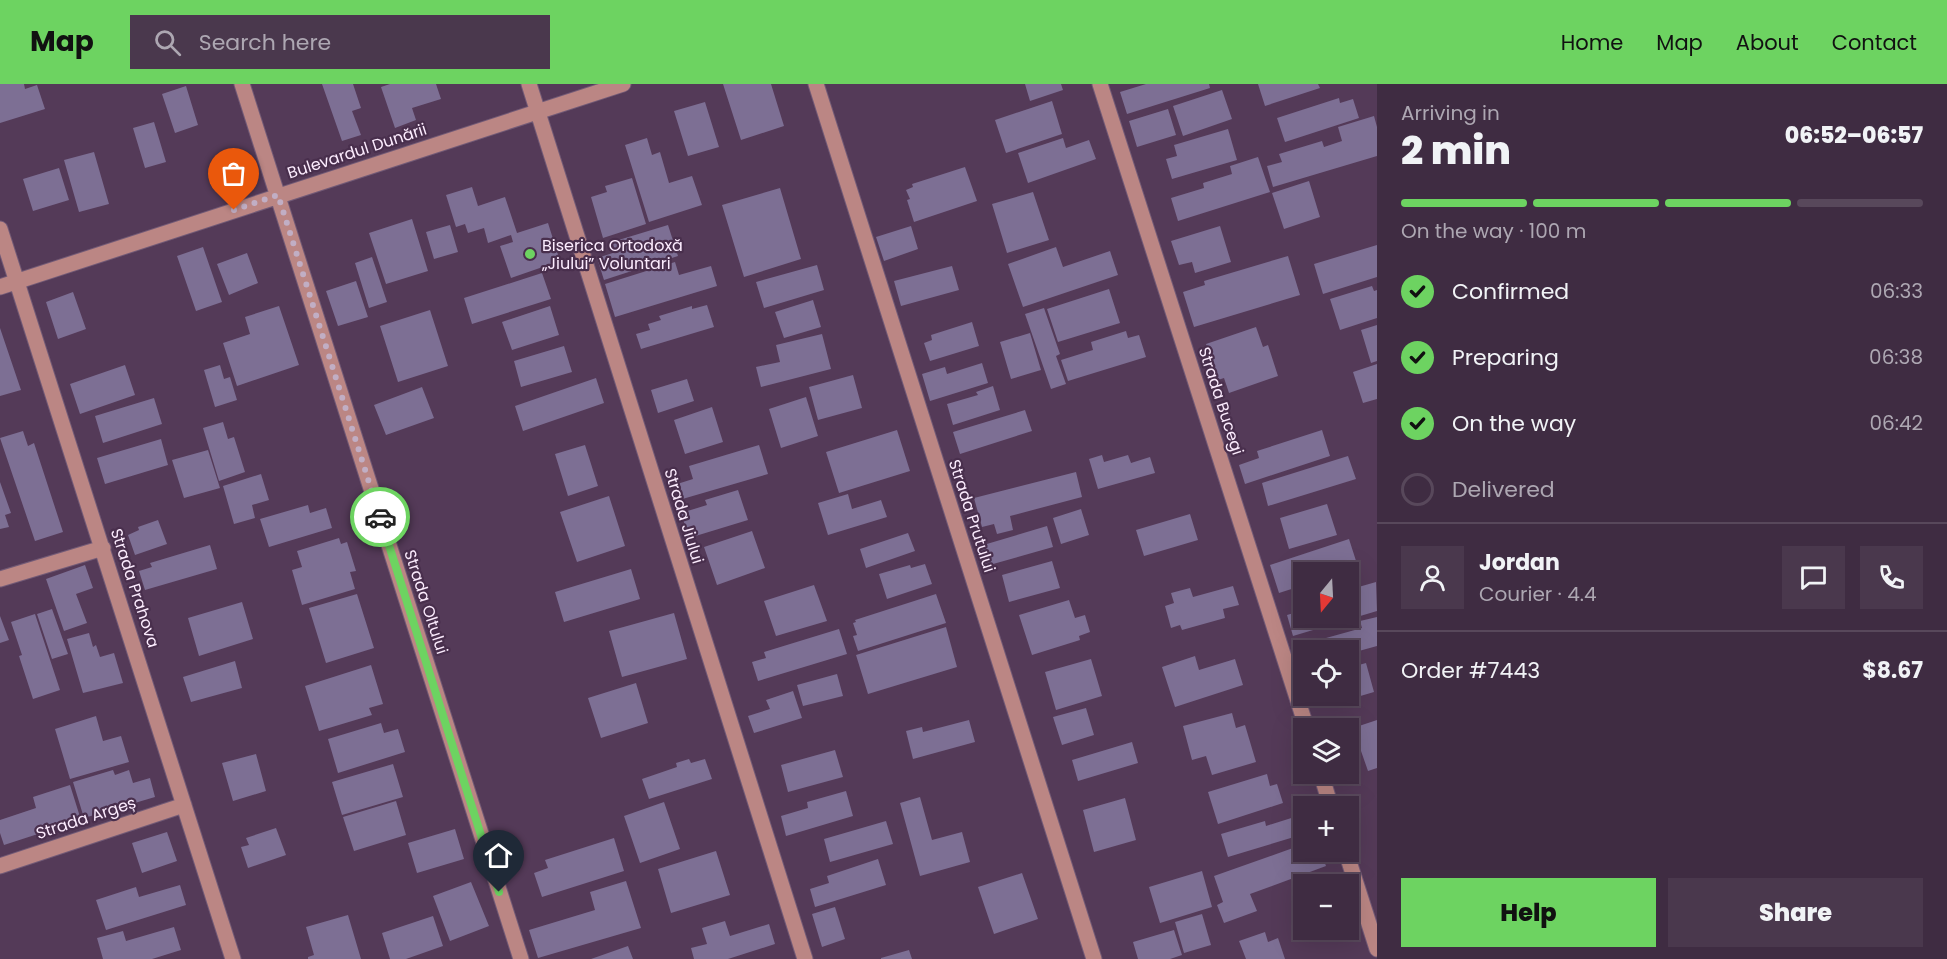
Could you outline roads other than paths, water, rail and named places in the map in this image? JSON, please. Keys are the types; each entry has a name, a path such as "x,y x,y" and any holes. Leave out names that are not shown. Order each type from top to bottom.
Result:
{"street":[{"name":"Strada Oltului","path":"242,84 520,959"},
{"name":"Strada Jiului","path":"529,84 804,959"},
{"name":"Bulevardul Dunării","path":"0,287 623,84"},
{"name":"Strada Prutului","path":"816,84 1094,959"},
{"name":"Strada Bucegi","path":"1100,84 1302,718"},
{"name":"Strada Prahova","path":"0,229 233,959"},
{"path":"0,579 103,548"},
{"name":"Strada Argeș","path":"0,866 184,805"},
{"path":"1349,862 1377,949"}],"place":[{"name":"Biserica Ortodoxă „Jiului” Voluntari","path":"530,254"}]}
